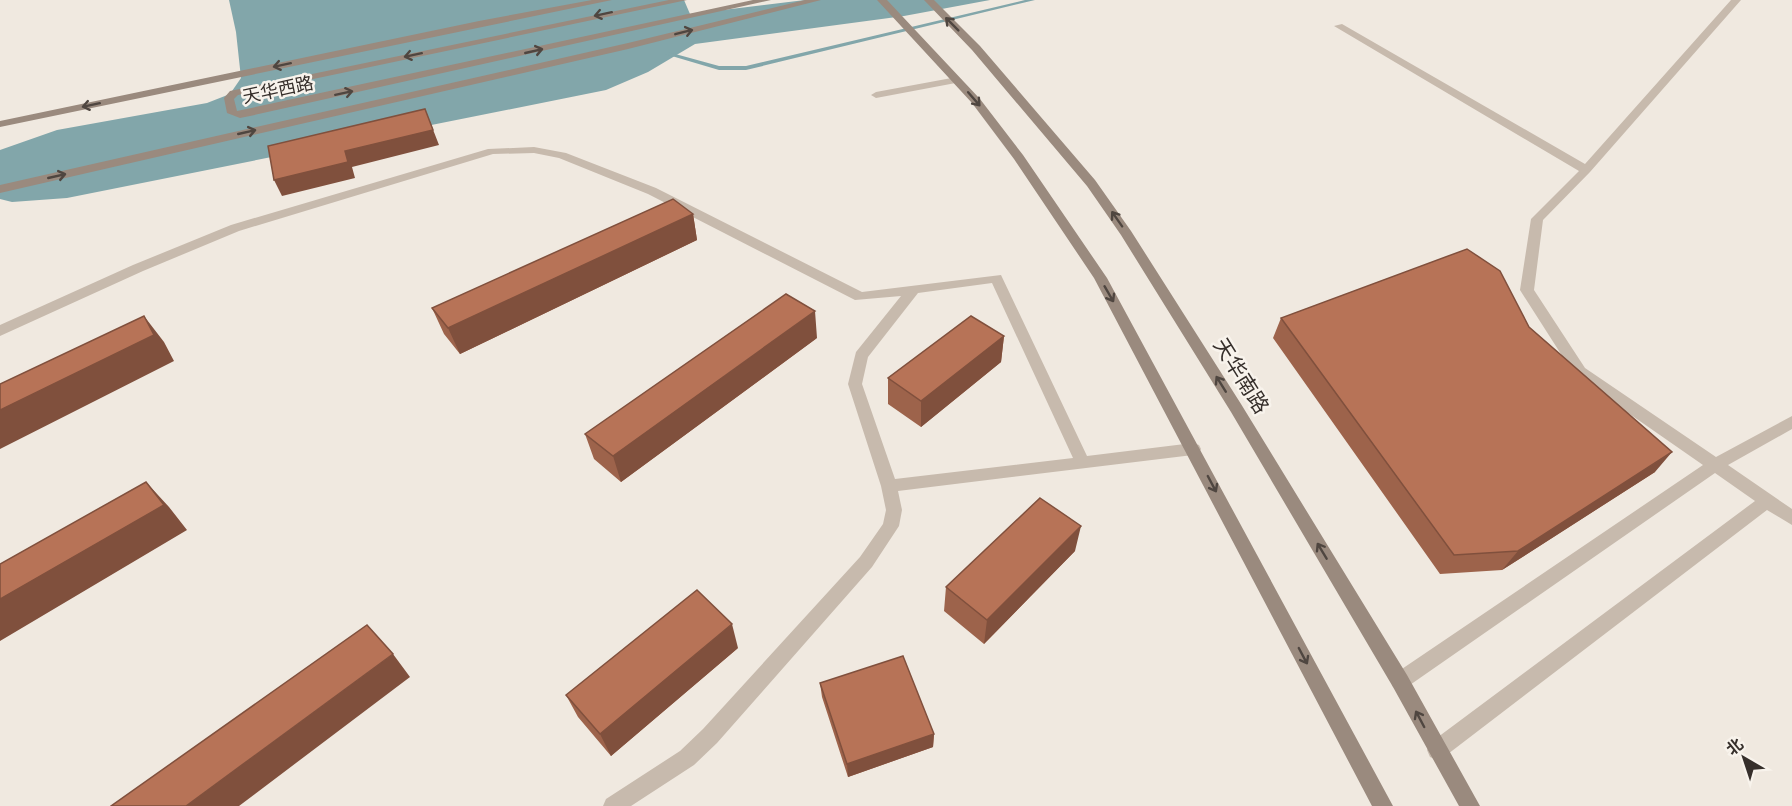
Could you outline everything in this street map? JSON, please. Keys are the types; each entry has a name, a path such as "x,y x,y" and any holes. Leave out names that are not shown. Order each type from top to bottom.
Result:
{"main road":[{"name":"天华西路","path":"0,124 478,24 607,0"},
{"name":"天华西路","path":"682,0 234,93 229,98 232,113 250,113 766,0"},
{"name":"天华西路","path":"0,189 628,46 816,0"},
{"path":"882,0 957,80 1019,157 1100,278 1383,806"},
{"name":"天华南路","path":"929,0 976,48 1091,183 1127,234 1236,408 1400,681 1470,806"}],"street":[{"path":"1736,0 1586,170 1537,219 1527,290 1580,372 1792,518"},
{"path":"1339,26 1586,170"},
{"path":"876,95 957,80"},
{"path":"0,331 159,259 235,228 459,160 492,151 512,149 562,156 652,191 860,297 996,278 1083,463"},
{"path":"613,806 687,758 710,736 866,562 891,526 894,510 889,486 855,384 861,356 914,290"},
{"path":"1400,681 1715,465 1792,422"},
{"path":"889,486 1193,449"},
{"path":"1437,750 1767,501"}],"water":[{"path":"229,0 684,0 690,14 805,0 990,0 904,16 695,44 648,72 606,90 67,198 12,202 0,199 0,150 57,130 207,103 230,94 241,78 236,32"}],"building":[{"path":"425,109 433,130 345,151 348,162 274,180 268,146"},
{"path":"673,199 693,214 448,328 432,308"},
{"path":"1467,249 1500,271 1529,327 1672,452 1518,551 1454,555 1281,318"},
{"path":"786,294 815,311 613,456 585,434"},
{"path":"144,316 154,335 0,410 0,384"},
{"path":"971,316 1004,336 921,401 888,378"},
{"path":"146,482 164,505 0,599 0,564"},
{"path":"1040,498 1081,526 987,620 946,587"},
{"path":"697,590 732,624 600,734 566,695"},
{"path":"367,625 393,654 186,806 111,806"},
{"path":"903,656 934,734 847,764 820,683"}],"waterway":[{"path":"668,54 719,68 746,68 1032,0"}]}
